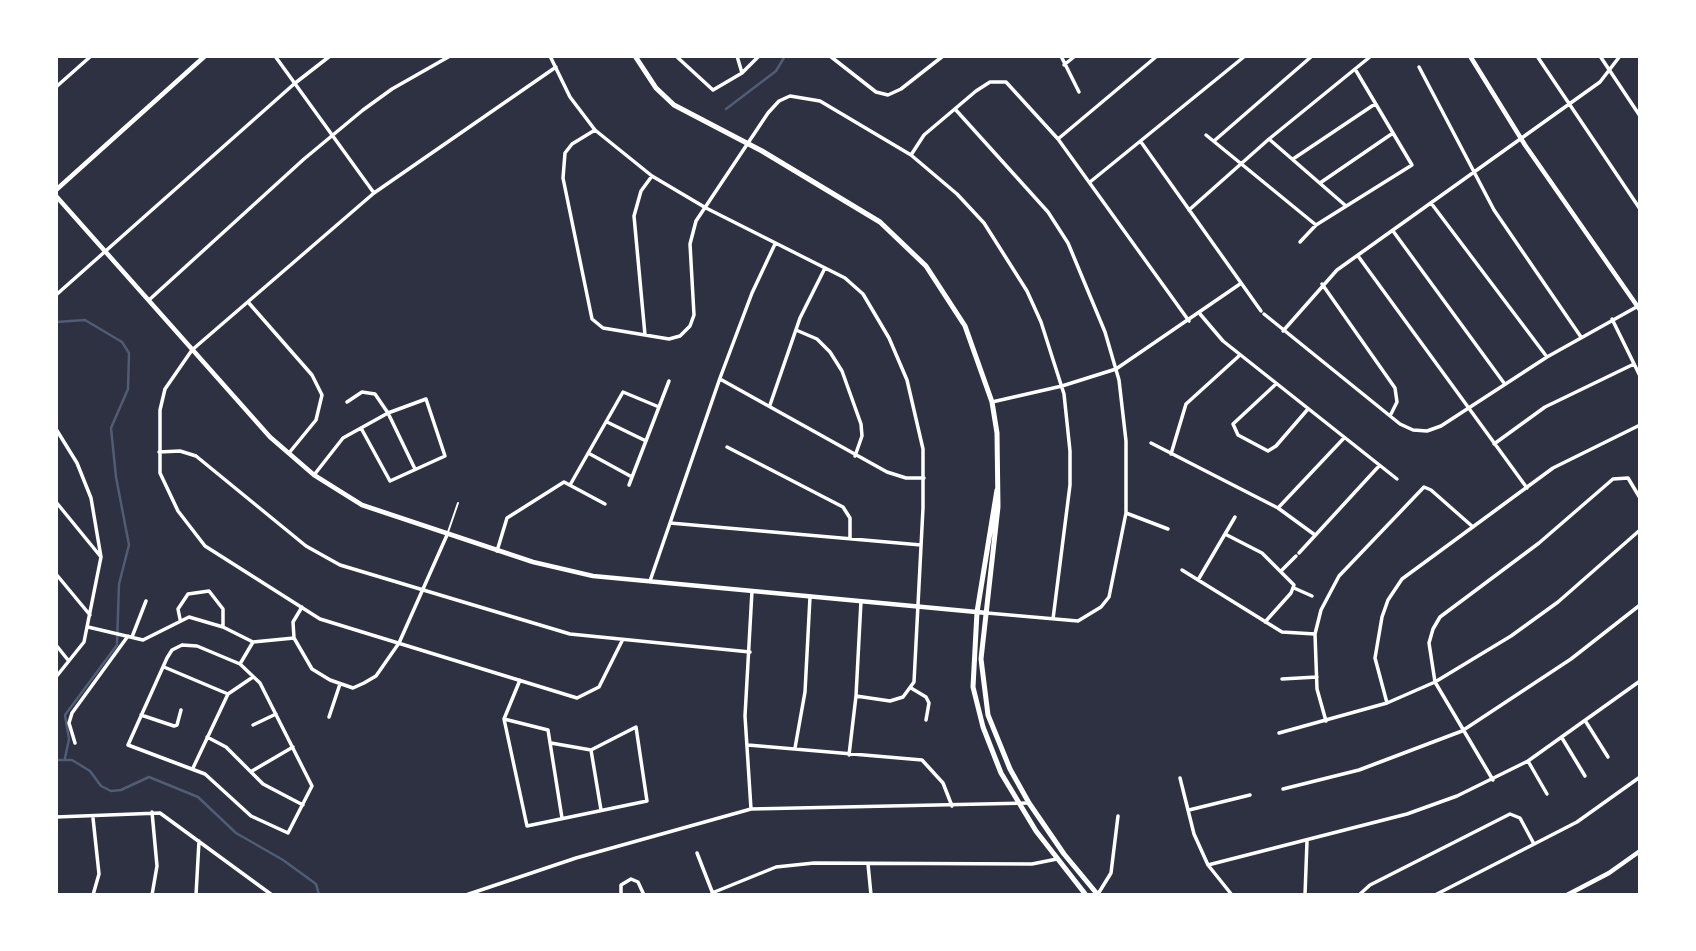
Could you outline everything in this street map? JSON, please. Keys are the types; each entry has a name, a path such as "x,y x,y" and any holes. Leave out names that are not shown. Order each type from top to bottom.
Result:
{"main road":[{"path":"635,56 656,88 674,105 750,144 841,196 905,243 948,298 965,327 992,402 997,433 998,507 981,659 988,715 1010,769 1029,803 1064,854 1097,895"},
{"path":"996,490 977,612 973,687 990,747 1019,804 1056,859 1086,895"}],"street":[{"path":"56,87 91,56"},
{"path":"56,190 205,56"},
{"path":"275,56 374,193"},
{"path":"56,295 294,84 330,56"},
{"path":"149,300 332,136 392,89 450,56"},
{"path":"550,56 569,97 594,130 652,176 706,208 845,278 863,294 889,338 916,413 924,478 911,688 903,697 890,701 856,696"},
{"path":"676,56 713,90 742,73 759,56"},
{"path":"730,56 737,57 742,73"},
{"path":"830,56 876,92 888,95 901,89 943,56"},
{"path":"836,61 841,56"},
{"path":"1061,56 1079,92"},
{"path":"1064,65 1075,56"},
{"path":"1058,139 1157,56"},
{"path":"1090,182 1245,56"},
{"path":"1214,141 1312,56"},
{"path":"1189,210 1269,139 1371,56"},
{"path":"1141,142 1263,313 1390,416 1413,430 1427,431 1441,426 1504,383 1581,337 1639,307 1522,140 1470,56"},
{"path":"1537,56 1640,209"},
{"path":"1600,56 1640,116"},
{"path":"1283,331 1322,284 1570,105 1611,71 1620,56"},
{"path":"556,67 374,193 192,350 165,389 159,452 160,473 169,493 205,546 320,619 577,698 599,687 622,641"},
{"path":"1419,67 1494,210 1581,337"},
{"path":"1300,242 1316,225 1412,165 1355,69"},
{"path":"911,155 924,135 990,82 1006,82 1058,139 1189,321"},
{"path":"594,130 572,144 562,165 592,319 603,328 670,339 680,336 690,326 694,315 690,244 696,221 779,101 790,96 820,100 911,155 957,194 984,223 1009,259 1041,321 1062,386 1070,450 1070,485 1053,619"},
{"path":"1292,159 1376,104"},
{"path":"56,196 287,454 362,506 497,551 593,576 1078,621 1101,607 1109,597 1126,513 1126,441 1116,369 1097,307 1068,243 1048,212 956,109"},
{"path":"1320,183 1393,133"},
{"path":"1206,135 1316,225"},
{"path":"1269,139 1347,206"},
{"path":"645,335 634,216 640,191 652,176"},
{"path":"1431,203 1547,357"},
{"path":"1393,231 1504,383"},
{"path":"650,583 720,378 752,293 776,244"},
{"path":"1358,256 1466,408 1527,488"},
{"path":"771,405 796,330 825,268"},
{"path":"992,402 1062,386 1116,369 1200,314 1240,284"},
{"path":"1322,284 1395,388 1397,402 1390,416"},
{"path":"248,302 312,375 322,395 316,420 287,454"},
{"path":"1200,314 1223,341 1396,480"},
{"path":"1612,319 1640,376"},
{"path":"796,330 817,339 830,352 842,371 861,424 862,436 855,456"},
{"path":"1171,454 1186,404 1240,355"},
{"path":"1494,444 1545,407 1634,364"},
{"path":"720,378 887,472 906,478 924,478"},
{"path":"629,485 668,381"},
{"path":"1276,384 1233,424 1238,435 1264,451 1273,449 1308,409"},
{"path":"347,402 362,392 371,392 388,413 415,470"},
{"path":"569,485 590,454 623,392 659,407"},
{"path":"314,475 337,445 361,428 388,413 426,399 445,456 390,481 361,428"},
{"path":"607,422 646,441"},
{"path":"1387,704 1375,658 1388,600 1402,579 1570,458 1640,425"},
{"path":"56,429 77,463 91,498 101,557 84,642 56,677"},
{"path":"1278,508 1344,438"},
{"path":"1151,443 1278,508 1315,535"},
{"path":"727,447 843,507 850,518 850,538"},
{"path":"159,452 180,452 196,456 323,557 570,634 750,652"},
{"path":"590,454 632,477"},
{"path":"1282,570 1379,466"},
{"path":"1493,780 1435,682 1429,643 1440,617 1539,543 1613,479 1628,478 1640,498"},
{"path":"497,551 508,518 565,482 605,504"},
{"path":"1326,722 1317,677 1315,634 1321,610 1339,576 1421,489 1431,490 1473,527"},
{"path":"56,502 101,557"},
{"path":"1126,513 1168,529"},
{"path":"1198,580 1235,517"},
{"path":"670,523 921,545"},
{"path":"1279,733 1387,704 1435,682 1521,629 1640,530"},
{"path":"1225,534 1249,545 1282,570 1294,588 1304,590 1312,596"},
{"path":"302,606 293,622 294,638 313,668 340,684 353,688 376,676 399,643 447,535"},
{"path":"1182,570 1287,634 1315,634"},
{"path":"56,574 90,615"},
{"path":"1265,622 1294,588"},
{"path":"751,809 745,716 752,591"},
{"path":"180,619 178,609 188,594 209,592 223,609 223,627"},
{"path":"795,749 804,692 810,597"},
{"path":"75,743 69,723 72,713 128,636 146,601"},
{"path":"849,755 856,696 861,601"},
{"path":"1283,789 1359,770 1462,731 1572,659 1640,605"},
{"path":"88,627 142,640 180,619 200,619 253,642 294,638"},
{"path":"240,664 253,642"},
{"path":"56,645 68,661"},
{"path":"182,645 197,646 240,664 260,683 312,786 288,833 251,816 205,774 128,745 172,650 182,645"},
{"path":"163,667 228,694"},
{"path":"192,768 228,694 253,677"},
{"path":"1282,679 1317,677"},
{"path":"520,680 504,719 527,826 647,801 636,727 591,750 551,743"},
{"path":"1208,865 1407,814 1493,780 1528,761 1586,722 1640,681"},
{"path":"329,717 340,684"},
{"path":"911,688 926,697 929,703 926,720"},
{"path":"141,715 174,726 181,710"},
{"path":"253,725 276,713"},
{"path":"504,719 545,728 551,743 562,818"},
{"path":"1586,722 1608,757"},
{"path":"207,737 226,747 262,784 303,805"},
{"path":"1562,738 1585,776"},
{"path":"748,745 922,760 943,783 952,806"},
{"path":"252,771 293,747"},
{"path":"591,750 601,810"},
{"path":"1528,761 1547,794"},
{"path":"1435,895 1577,822 1640,777"},
{"path":"1180,778 1194,834 1208,865 1233,895"},
{"path":"1189,810 1250,795"},
{"path":"467,895 602,850 751,809 1029,803"},
{"path":"152,812 157,866 152,895"},
{"path":"56,817 160,813 272,895"},
{"path":"1359,895 1370,885 1510,814 1520,818 1534,844"},
{"path":"1097,895 1111,873 1118,816"},
{"path":"93,817 99,874 93,895"},
{"path":"196,895 199,841"},
{"path":"1305,895 1307,841"},
{"path":"1567,895 1609,873 1640,851"},
{"path":"697,853 713,894 776,867 814,863 1032,864 1056,859 1064,854"},
{"path":"868,864 871,895"},
{"path":"621,895 624,881 636,880 644,895"}],"lane":[{"path":"447,535 458,503"}],"waterway":[{"path":"726,109 776,71 785,56"},
{"path":"56,322 85,320 122,342 129,353 128,389 111,428 116,477 129,545 119,584 117,645 65,715 69,739 65,758"},
{"path":"56,760 72,760 90,771 101,786 111,791 121,790 149,777 198,797 236,833 283,860 316,884 319,895"}]}
